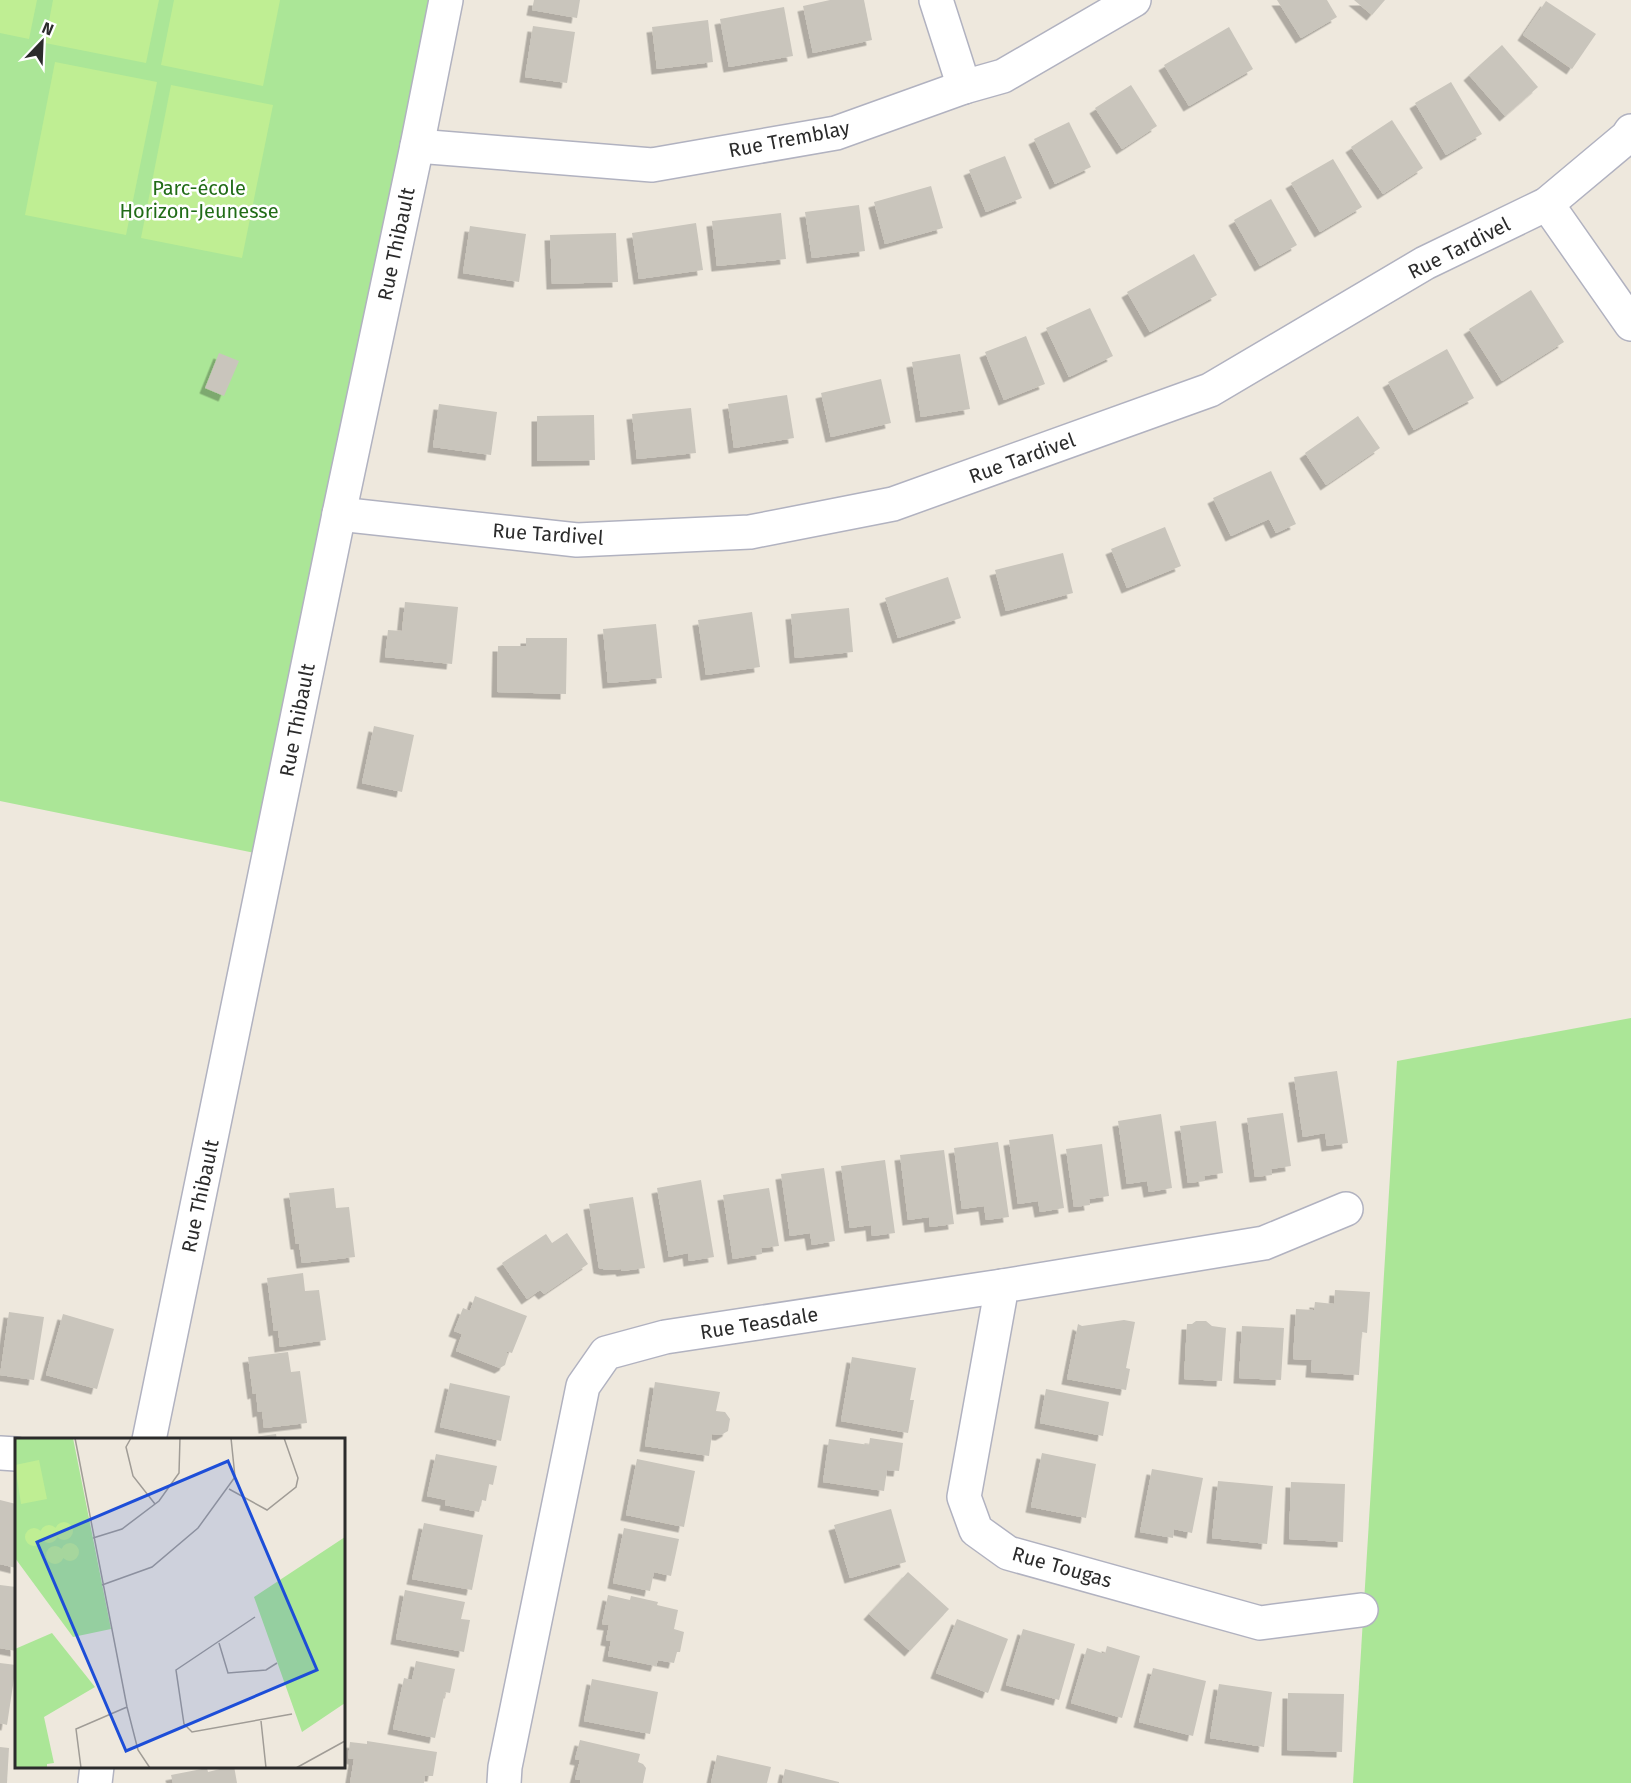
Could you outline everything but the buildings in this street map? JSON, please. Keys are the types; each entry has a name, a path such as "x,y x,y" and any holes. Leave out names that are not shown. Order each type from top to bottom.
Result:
{"street":[{"name":"Rue Thibault","path":"150,1438 446,0"},
{"path":"936,0 964,87"},
{"name":"Rue Tremblay","path":"417,146 652,165 836,133 964,87 1003,76 1134,0"},
{"name":"Rue Tardivel","path":"339,514 576,540 750,532 893,504 1210,390 1425,263 1547,204 1627,137 1631,131"},
{"path":"1547,204 1631,324"},
{"name":"Rue Teasdale","path":"504,1783 505,1767 583,1386 606,1353 665,1336 1002,1286 1264,1243 1346,1209"},
{"name":"Rue Tougas","path":"1002,1286 964,1497 976,1530 1008,1553 1260,1623 1361,1610"},
{"path":"0,1453 15,1454"},
{"path":"94,1783 97,1768"}],"green space":[{"name":"Parc-école Horizon-Jeunesse","path":"0,0 444,0 270,856 0,801"},
{"path":"0,0 37,0 29,39 0,33"},
{"path":"53,0 159,0 146,63 45,43"},
{"path":"174,0 280,0 263,86 161,65"},
{"path":"55,62 157,82 126,235 25,215"},
{"path":"171,85 273,105 242,258 141,238"},
{"path":"1631,1018 1631,1783 1353,1783 1397,1061"}]}
